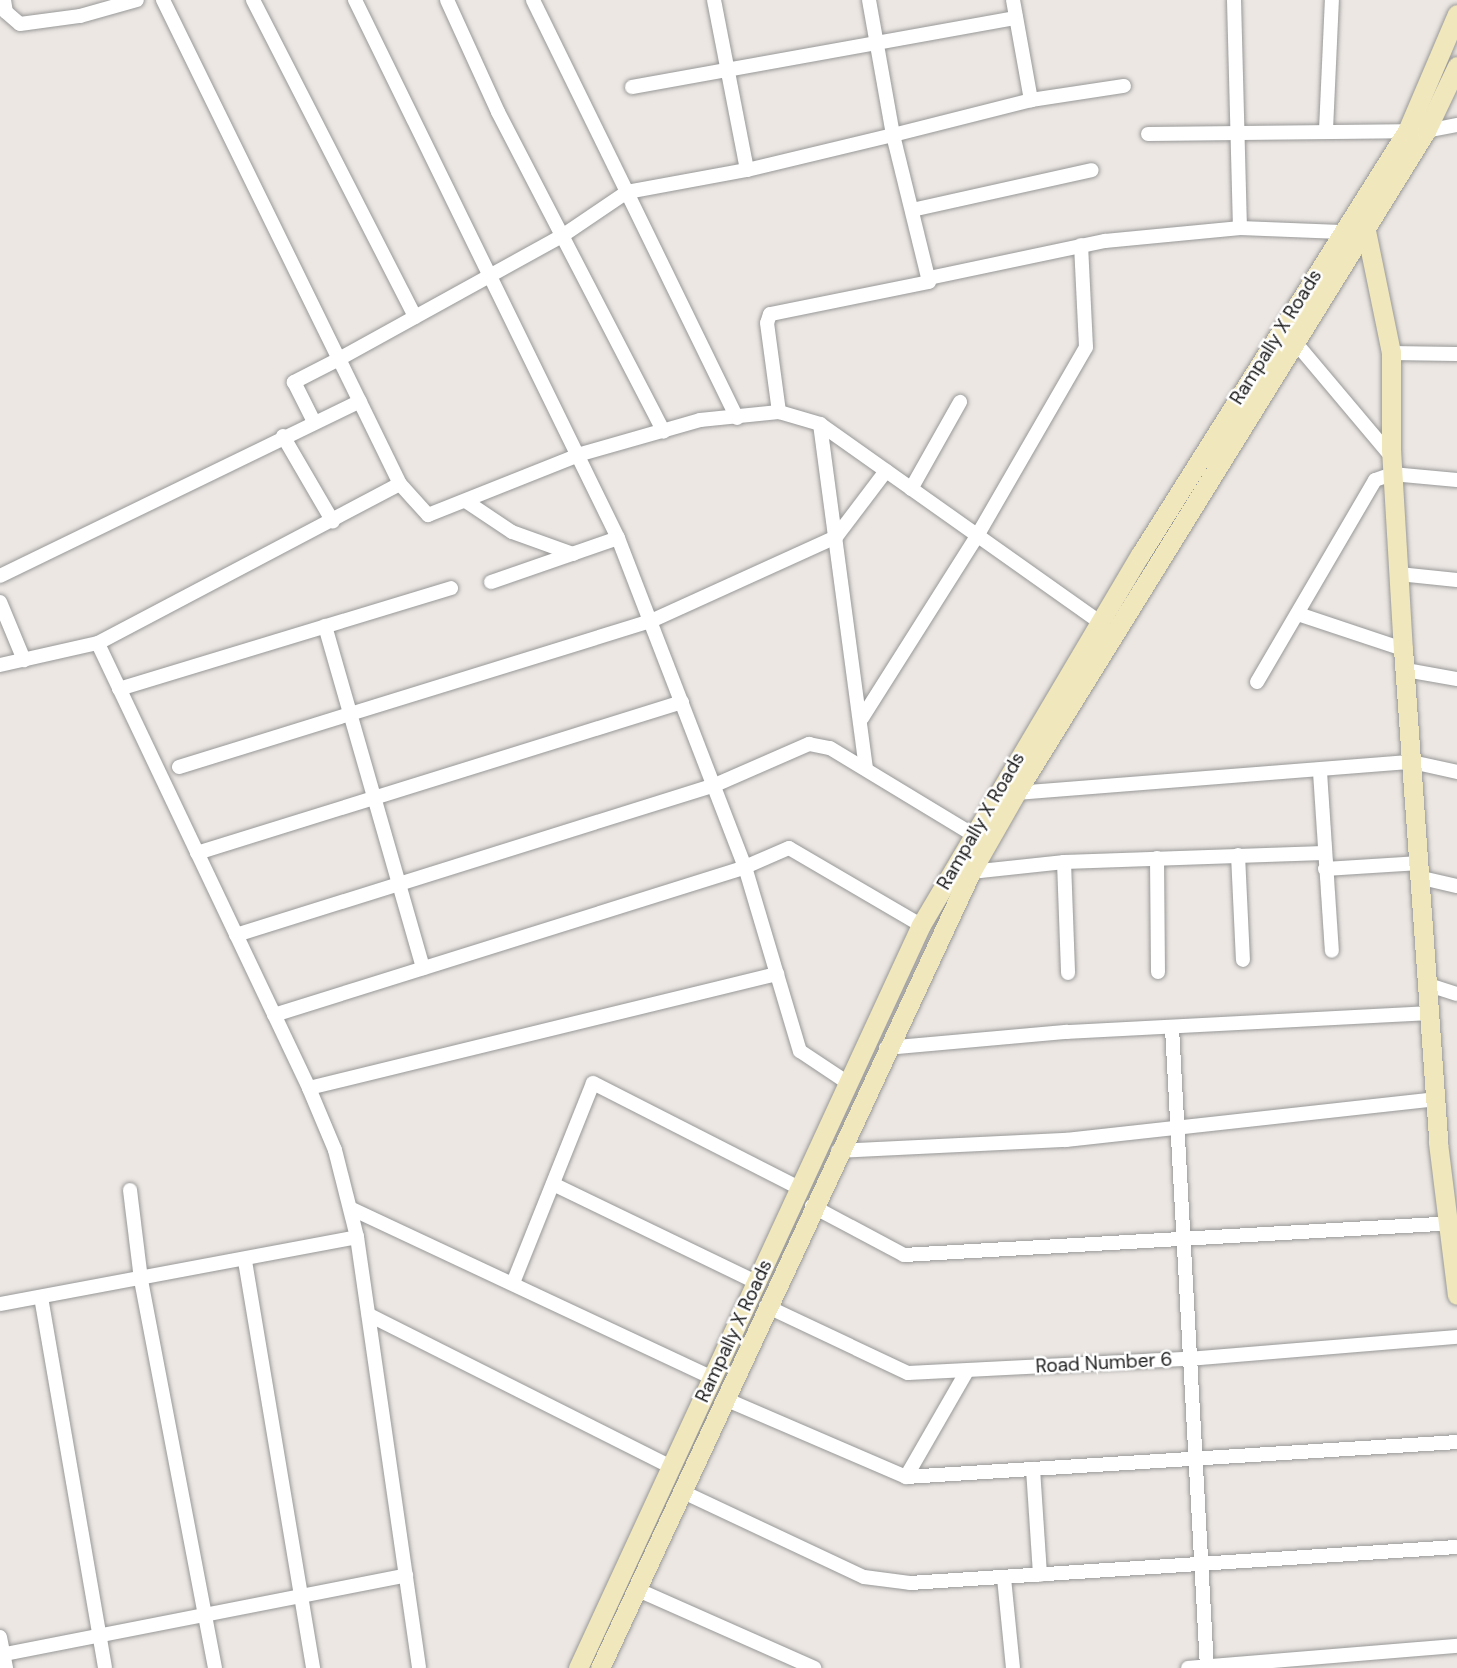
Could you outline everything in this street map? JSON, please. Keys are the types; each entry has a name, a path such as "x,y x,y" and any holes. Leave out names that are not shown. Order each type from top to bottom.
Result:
{"main road":[{"path":"1416,131 1457,14"},
{"path":"600,1668 812,1206 971,872 1016,793 1296,342 1360,219 1457,66"},
{"path":"1360,219 1391,353 1392,465 1403,649 1421,870 1435,1099 1450,1172 1457,1295"},
{"name":"Rampally X Roads","path":"578,1668 921,925 972,834 1100,622 1341,232 1360,219"}],"street":[{"path":"3,6 20,24 94,6 137,0"},
{"path":"163,0 400,484 428,515 467,502 581,454 700,420 779,412 820,424 1100,622"},
{"path":"253,0 415,317"},
{"path":"355,0 581,454 618,538 746,867 800,1051 848,1083"},
{"path":"447,0 562,236 664,432"},
{"path":"533,0 737,418"},
{"path":"713,0 747,170"},
{"path":"779,412 767,323 770,314 929,282 893,135 869,0"},
{"path":"1013,0 1031,100"},
{"path":"1234,0 1235,130 1240,228"},
{"path":"1326,131 1332,0"},
{"path":"632,87 728,73 877,42 1016,18"},
{"path":"314,422 294,383 562,236 627,192 747,170 1031,100 1124,86"},
{"path":"1148,134 1235,130 1416,131 1457,125"},
{"path":"912,210 1092,170"},
{"path":"929,278 1081,245 1240,228 1341,232"},
{"path":"862,718 977,536 1086,348 1081,245"},
{"path":"1296,342 1392,465 1457,480"},
{"path":"1391,353 1457,354"},
{"path":"0,576 283,436 360,401"},
{"path":"911,489 960,402"},
{"path":"820,424 862,718 866,768"},
{"path":"283,436 333,522"},
{"path":"1257,682 1371,484 1392,465"},
{"path":"179,767 651,621 836,537 886,471"},
{"path":"0,665 98,643 333,522 400,484"},
{"path":"467,502 512,532 573,554"},
{"path":"491,582 618,538"},
{"path":"1399,574 1457,580"},
{"path":"119,689 451,588"},
{"path":"0,602 24,660"},
{"path":"1298,614 1403,649"},
{"path":"326,626 423,968"},
{"path":"98,643 309,1088 335,1150 357,1237 419,1668"},
{"path":"1406,670 1457,679"},
{"path":"197,853 682,702"},
{"path":"236,935 715,785 809,744 830,748 972,834"},
{"path":"1016,793 1320,772 1412,762 1457,772"},
{"path":"1320,772 1332,951"},
{"path":"274,1015 746,867 789,848 921,925"},
{"path":"971,872 1063,862 1324,853"},
{"path":"1238,855 1243,960"},
{"path":"1157,858 1158,972"},
{"path":"1063,862 1068,973"},
{"path":"1325,869 1421,870 1457,886"},
{"path":"309,1088 777,974"},
{"path":"1429,985 1457,994"},
{"path":"886,1048 1429,1013"},
{"path":"1172,1028 1188,1359 1207,1667"},
{"path":"513,1283 593,1083 799,1188"},
{"path":"838,1151 1177,1130 1435,1099"},
{"path":"553,1184 756,1282"},
{"path":"130,1190 141,1280 215,1668"},
{"path":"812,1206 904,1255 1453,1223"},
{"path":"352,1209 712,1378"},
{"path":"0,1304 245,1261 357,1237"},
{"path":"245,1261 313,1668"},
{"path":"41,1297 105,1668"},
{"name":"Road Number 6","path":"766,1306 908,1373 1188,1359 1457,1337"},
{"path":"369,1315 671,1467"},
{"path":"906,1477 967,1371"},
{"path":"725,1399 906,1477 1457,1442"},
{"path":"1033,1469 1040,1575"},
{"path":"681,1491 864,1577 910,1583 1457,1547"},
{"path":"0,1637 3,1659 100,1636 406,1575"},
{"path":"1004,1578 1013,1668"},
{"path":"636,1590 814,1668"},
{"path":"1188,1668 1457,1646"}]}
